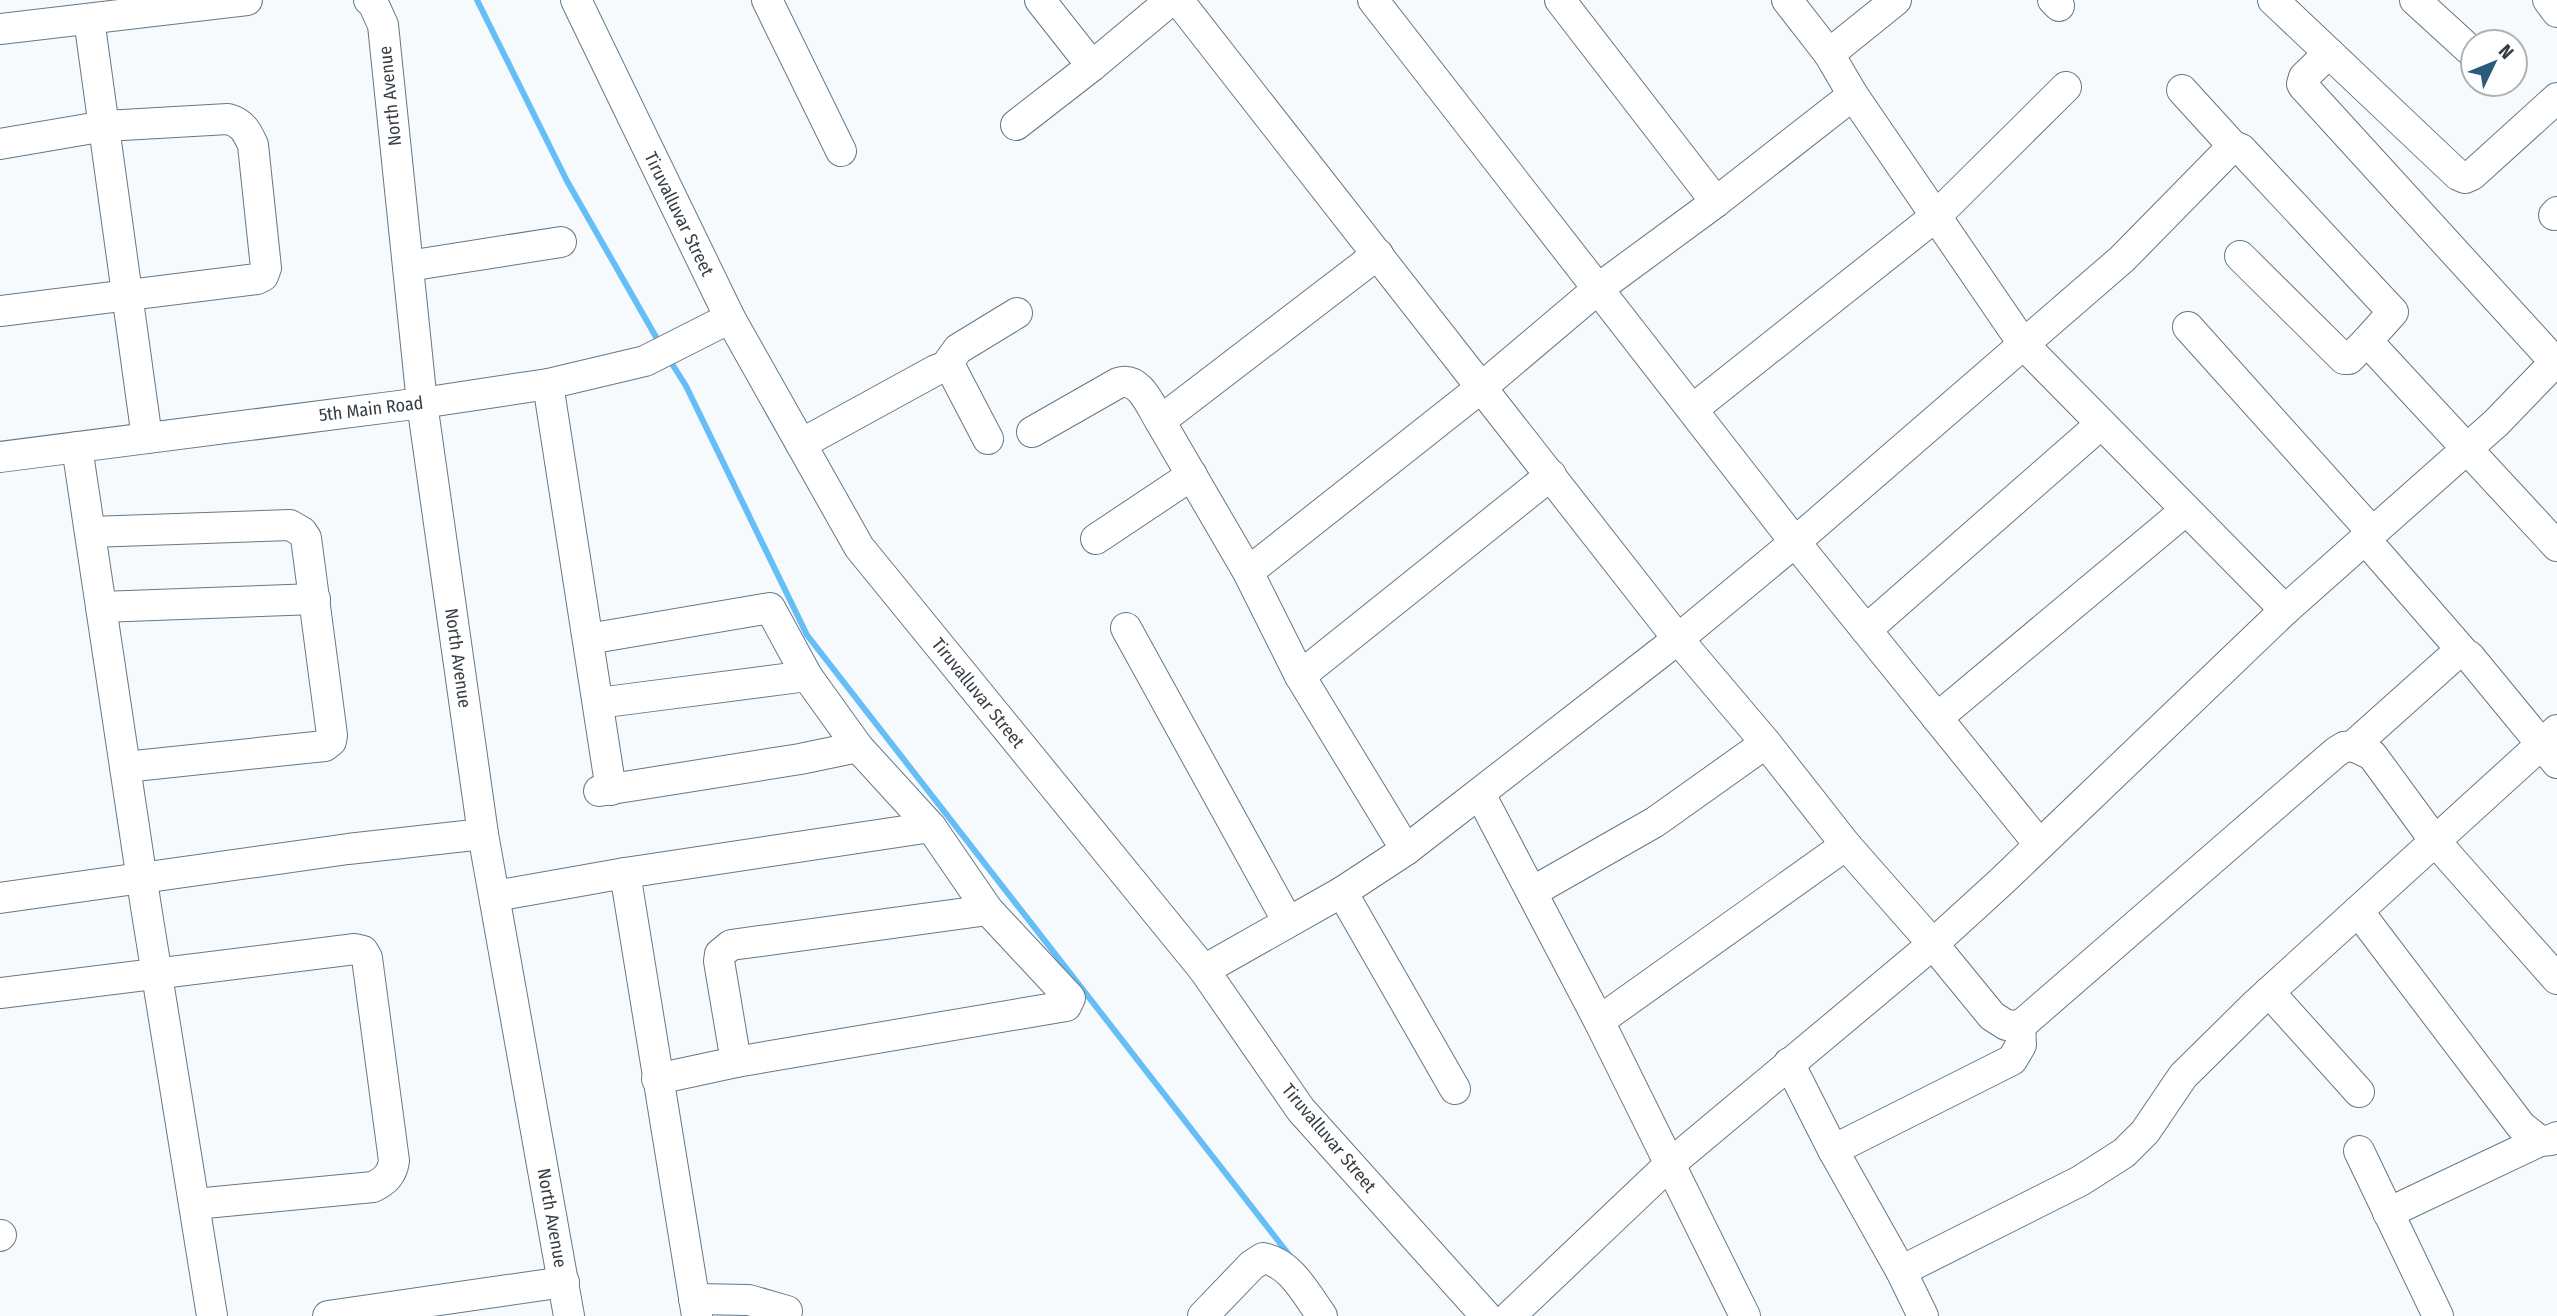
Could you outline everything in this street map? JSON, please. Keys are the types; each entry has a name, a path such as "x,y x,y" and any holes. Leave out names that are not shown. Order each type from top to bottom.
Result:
{"street":[{"path":"0,29 247,0"},
{"name":"North Avenue","path":"369,0 383,25 422,402 483,834 569,1316"},
{"name":"Tiruvalluvar Street","path":"576,0 730,318 859,547 1204,970 1301,1110 1486,1316"},
{"path":"768,0 841,151"},
{"path":"1040,0 1092,66"},
{"path":"1016,125 1171,0"},
{"path":"1178,0 1678,639 1766,743 1846,845 1992,1016 2006,1025 2020,1026 2336,752 2353,746 2372,755 2435,841 2557,979"},
{"path":"1373,0 1795,542 2039,844"},
{"path":"1560,0 1716,202"},
{"path":"1787,0 1829,54 1853,95 2024,345 2285,610"},
{"path":"1829,54 1896,0"},
{"path":"2273,0 2458,175 2472,175 2557,98"},
{"path":"2416,0 2459,40"},
{"path":"2548,0 2557,12"},
{"path":"89,19 147,438"},
{"path":"1510,1316 1670,1164 1933,944 2285,610 2465,450 2556,361 2304,87 2304,77 2329,53"},
{"path":"1693,409 1936,216 2066,87"},
{"path":"2182,90 2233,146 2241,149 2393,312 2392,316 2349,359 2344,359 2240,256"},
{"path":"1248,572 1482,387 1599,289 1853,95"},
{"path":"0,144 105,126 228,119 238,121 246,129 253,145 266,268 263,276 257,279 0,311"},
{"path":"1204,970 1342,892 1406,850 1678,639 1795,542 2122,259 2233,146"},
{"path":"408,266 561,242"},
{"path":"1160,421 1378,254"},
{"path":"801,444 945,367 958,349 1017,313"},
{"name":"5th Main Road","path":"0,457 548,384 645,361 730,318"},
{"path":"1901,1271 2080,1181 2124,1153 2145,1132 2183,1076 2269,992 2435,841 2551,746 2465,653 2369,536 2188,327"},
{"path":"2367,341 2465,450 2557,546"},
{"path":"945,367 952,370 988,439"},
{"path":"1032,432 1118,383 1126,380 1140,389 1248,572 1300,676 1406,850"},
{"path":"548,384 598,702 605,790 800,760 859,747"},
{"path":"1866,630 2101,424"},
{"path":"77,447 212,1316"},
{"path":"1096,540 1192,475"},
{"path":"1300,676 1551,475"},
{"path":"1937,719 2186,510"},
{"path":"90,532 290,525 302,531 306,538 331,741 325,746 125,767"},
{"path":"101,607 315,599"},
{"path":"588,639 770,608 807,676 859,747 931,827 988,910 1070,998 1066,1006 736,1062 657,1079"},
{"path":"1126,628 1288,922"},
{"path":"2353,746 2452,655 2465,653"},
{"path":"598,702 807,676"},
{"path":"1532,892 1655,822 1766,743"},
{"path":"1480,794 1599,1021 1745,1316"},
{"path":"495,896 625,873 931,827"},
{"path":"0,898 348,849 483,834"},
{"path":"1599,1021 1846,845"},
{"path":"625,873 695,1307 749,1300 787,1308"},
{"path":"1342,892 1455,1089"},
{"path":"736,1062 719,961 720,954 731,945 988,910"},
{"path":"2358,911 2521,1126 2549,1139"},
{"path":"0,993 355,949 363,951 367,958 393,1170 373,1187 195,1204"},
{"path":"2269,992 2359,1092"},
{"path":"1833,1150 2012,1060 2021,1045 2020,1026"},
{"path":"1789,1063 1923,1316"},
{"path":"2388,1213 2549,1139"},
{"path":"2359,1151 2438,1316"},
{"path":"1203,1316 1252,1265 1263,1258 1278,1261 1291,1273 1322,1316"},
{"path":"328,1316 564,1282"}],"waterway":[{"path":"477,0 567,181 660,344"},
{"path":"669,359 686,386 807,635 1290,1256"}]}
